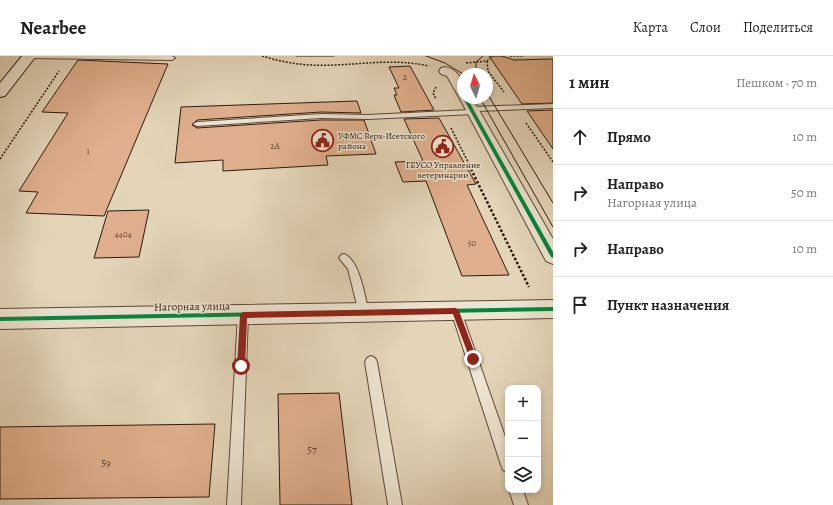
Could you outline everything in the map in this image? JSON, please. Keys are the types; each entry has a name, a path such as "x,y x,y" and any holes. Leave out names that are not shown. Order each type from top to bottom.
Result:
{"street":[{"path":"0,93 29,56"},
{"path":"445,71 452,74 457,83"},
{"path":"470,106 553,256"},
{"name":"Нагорная улица","path":"0,319 546,309"}],"lane":[{"path":"29,56 172,58"},
{"path":"197,124 321,116 368,117 444,114 470,106 553,106"},
{"path":"344,258 352,267 364,313"},
{"path":"456,311 505,457"},
{"path":"234,505 243,315"},
{"path":"371,362 395,505"},
{"path":"517,493 521,505"}],"path":[{"path":"262,56 275,60 314,65 402,61 445,71 466,63 487,61 493,56"},
{"path":"510,56 524,56"},
{"path":"0,159 68,57"},
{"path":"445,71 433,93 546,309"}],"building":[{"path":"489,56 502,56 514,60 553,59 553,103 522,104"},
{"path":"78,60 168,64 104,216 26,213 38,192 19,191 68,113 42,112"},
{"path":"410,66 434,110 401,112 394,95 397,95 394,88 399,88 389,67"},
{"path":"357,101 361,113 321,112 197,120 192,125 197,128 321,120 364,120 376,154 326,156 328,165 223,171 223,160 175,163 181,107"},
{"path":"553,110 553,149 527,111"},
{"path":"439,118 476,184 467,185 509,275 462,276 426,181 403,182 395,162 423,161 404,119"},
{"path":"149,210 139,257 94,258 108,211"},
{"path":"339,393 352,505 280,505 278,394"},
{"path":"215,424 209,497 0,499 0,427"}],"tram line":[{"path":"296,56 334,56"},
{"path":"426,56 445,63 457,70"},
{"path":"476,68 476,62 483,56"},
{"path":"493,103 553,203"},
{"path":"483,104 553,227"}],"cycle path":[{"path":"468,104 553,256"},
{"path":"0,319 553,309"}],"place":[{"name":"УФМС Верх-Исетского района","path":"322,141"},
{"name":"ГБУСО Управление ветеринарии","path":"443,146"}],"route":[{"path":"241,366 243,315 456,311 473,359"}]}
